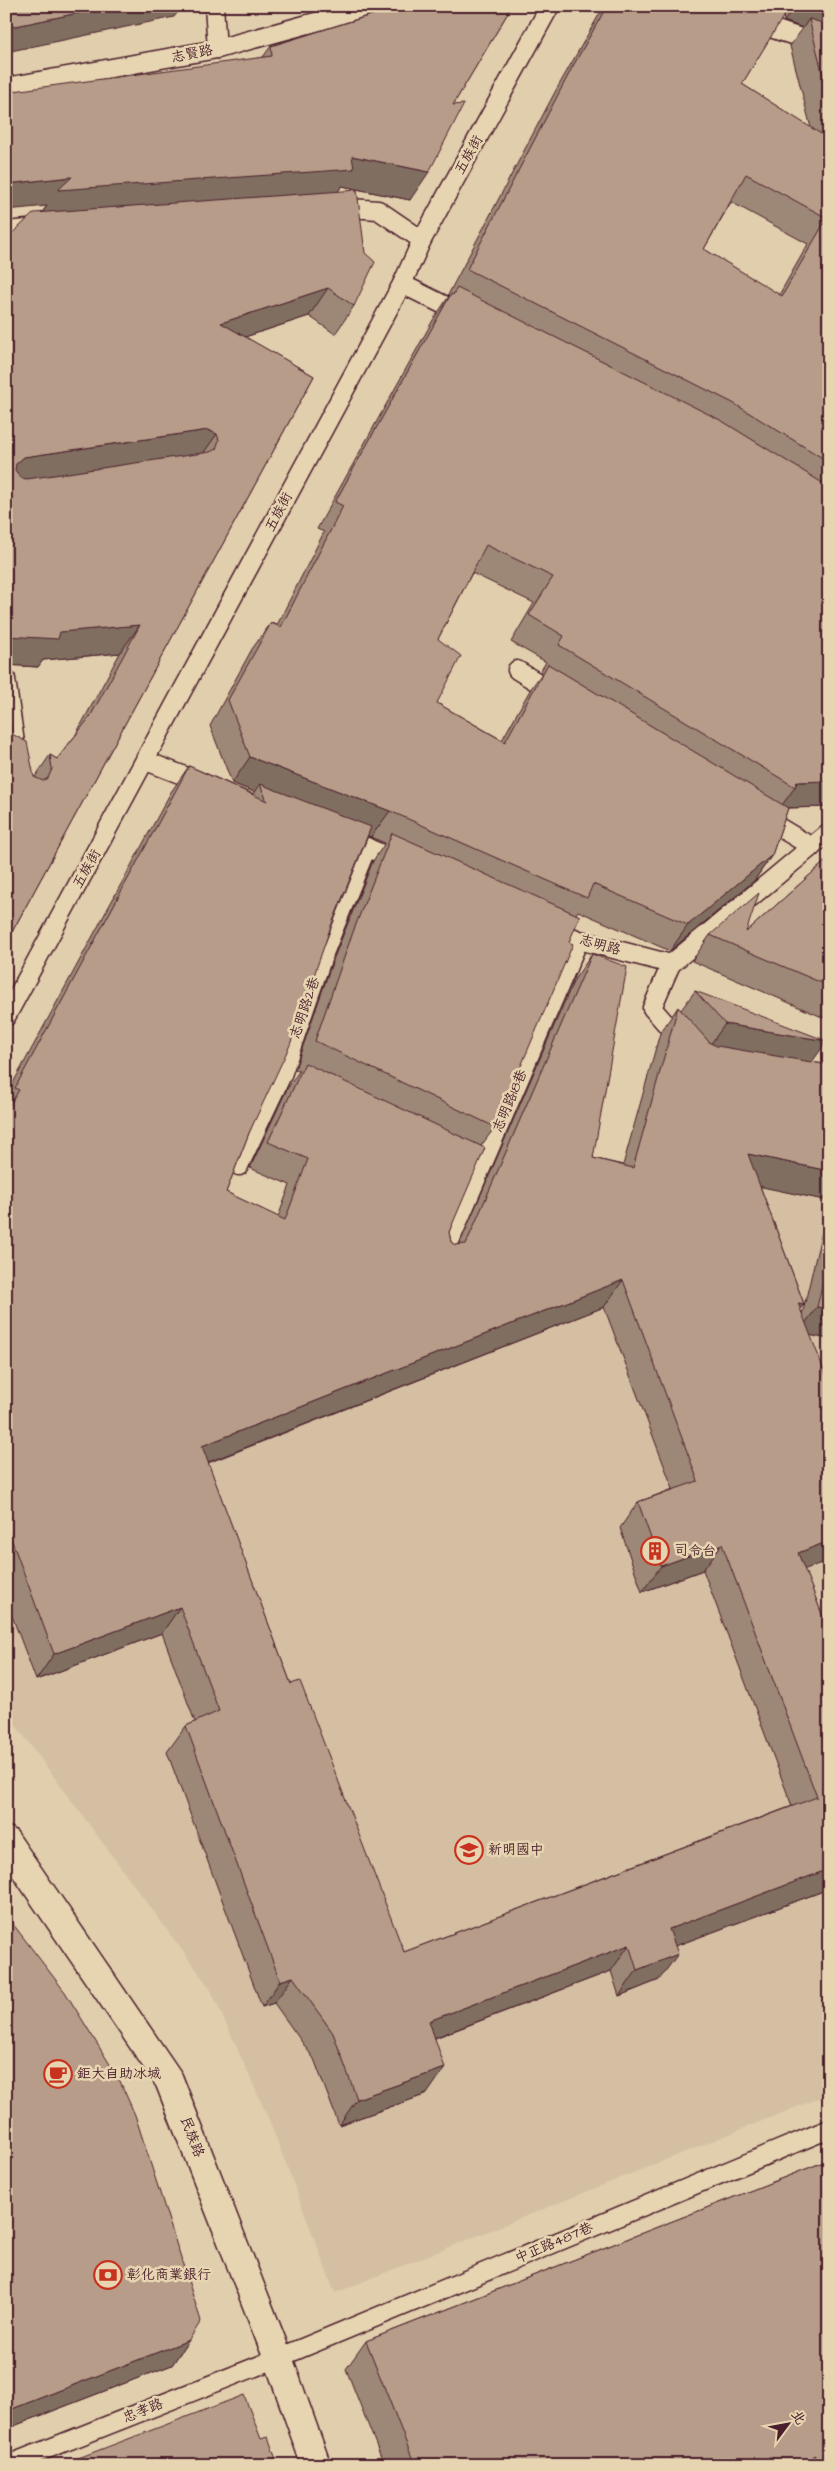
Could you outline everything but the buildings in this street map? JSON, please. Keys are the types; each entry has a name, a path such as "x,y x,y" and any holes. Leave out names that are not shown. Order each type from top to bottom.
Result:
{"main road":[{"name":"民族路","path":"6,1841 169,2080 278,2358 316,2465"}],"lane":[{"path":"214,6 217,49"},
{"name":"志賢路","path":"6,87 217,49 374,6"},
{"name":"五族街","path":"6,1018 402,284 422,240 550,6"},
{"path":"716,6 758,24 829,48"},
{"path":"320,208 378,210 422,240"},
{"path":"6,230 55,227"},
{"path":"402,284 481,324"},
{"path":"517,670 568,701"},
{"path":"6,679 20,778"},
{"path":"146,761 220,790"},
{"path":"744,807 812,847"},
{"path":"330,832 420,870"},
{"path":"694,1055 652,1008 671,964 829,832"},
{"name":"志明路2巷","path":"239,1166 282,1076 323,956 367,847"},
{"name":"志明路","path":"535,921 579,940 671,964"},
{"name":"志明路18巷","path":"441,1262 579,940"},
{"path":"282,1076 300,1084"},
{"path":"463,1160 481,1169"},
{"name":"中正路487巷","path":"278,2358 829,2129"},
{"name":"忠孝路","path":"7,2465 278,2358"}],"shaded area":[{"name":"新明國中","path":"741,1182 829,1202 829,2094 335,2293 270,2122 210,1988 6,1712 6,1472"}],"place":[{"name":"司令台","path":"655,1551"},
{"name":"新明國中","path":"469,1850"},
{"name":"鉅大自助冰城","path":"58,2074"},
{"name":"彰化商業銀行","path":"108,2275"}]}
